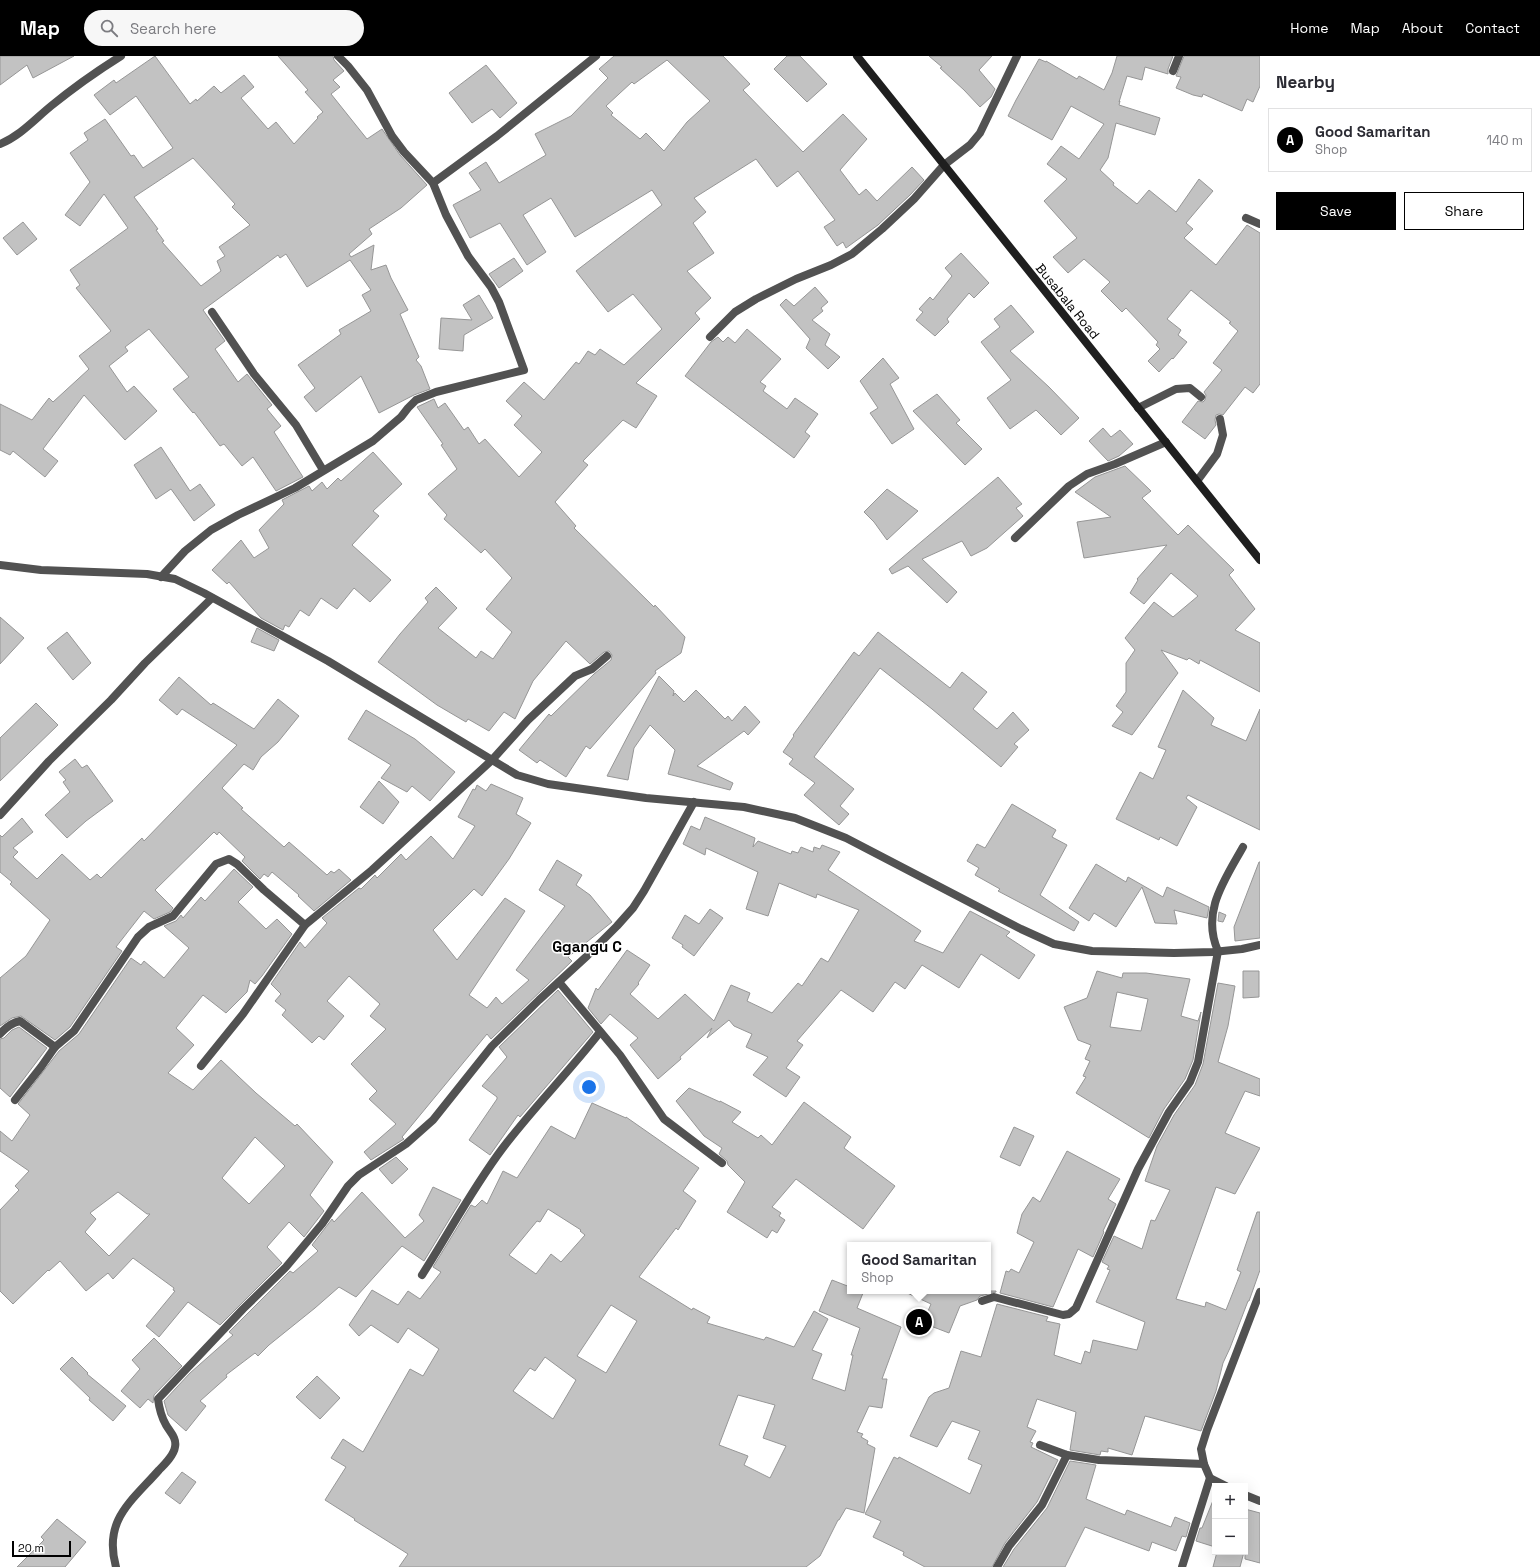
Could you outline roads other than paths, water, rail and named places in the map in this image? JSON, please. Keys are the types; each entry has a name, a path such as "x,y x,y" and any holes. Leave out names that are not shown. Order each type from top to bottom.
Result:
{"street":[{"path":"0,144 10,140 52,105 121,56"},
{"path":"161,577 185,551 212,530 238,515 295,488 373,441 401,417 416,400 424,396 524,370 499,302 491,287 468,256 446,215 433,183 404,152 392,136 367,90 338,56"},
{"path":"433,183 497,136 596,56"},
{"name":"Busabala Road","path":"857,56 1260,560"},
{"path":"710,337 735,312 796,278 831,265 852,254 882,229 914,199 944,165 970,145 980,133 1017,56"},
{"path":"1173,71 1179,56"},
{"path":"1246,218 1260,224"},
{"path":"212,312 254,374 296,425 323,470"},
{"path":"1138,408 1176,389 1190,388 1201,397"},
{"path":"1197,481 1217,454 1223,435 1220,419"},
{"path":"1015,538 1069,486 1087,474 1115,464 1166,442"},
{"path":"0,565 41,570 147,574 175,579 328,661 517,775 548,784 646,798 752,808 795,818 846,838 1054,944 1092,951 1174,953 1242,949 1260,945"},
{"path":"0,815 49,761 112,700 145,663 212,598"},
{"path":"201,1066 243,1014 305,925 372,870 492,760 528,720 575,676 592,668 607,656"},
{"path":"116,1567 113,1539 115,1525 123,1510 166,1463 175,1448 175,1440 165,1424 158,1399 243,1309 286,1268 322,1224 348,1186 359,1174 406,1144 434,1120 492,1046 617,926 633,908 694,802"},
{"path":"982,1301 994,1298 1063,1315 1069,1314 1076,1308 1138,1169 1165,1118 1190,1082 1198,1062 1218,951 1213,940 1211,922 1215,901 1226,877 1243,847"},
{"path":"15,1100 55,1047 74,1031 138,937 149,927 173,916 216,864 229,860 237,864 264,890 305,925"},
{"path":"559,982 620,1055 664,1119 722,1163"},
{"path":"0,1034 14,1022 20,1021 55,1047"},
{"path":"422,1275 474,1189 501,1150 525,1120 580,1058 600,1032"},
{"path":"1220,1483 1210,1478 1204,1464 1201,1449 1260,1292"},
{"path":"1040,1445 1067,1454 1099,1460 1204,1464"},
{"path":"998,1567 1009,1546 1042,1506 1067,1454"},
{"path":"1182,1567 1210,1478"},
{"path":"1248,1496 1260,1501"}],"place":[{"name":"Good Samaritan","path":"919,1322"}],"district":[{"name":"Ggangu C","path":"587,947"}]}
